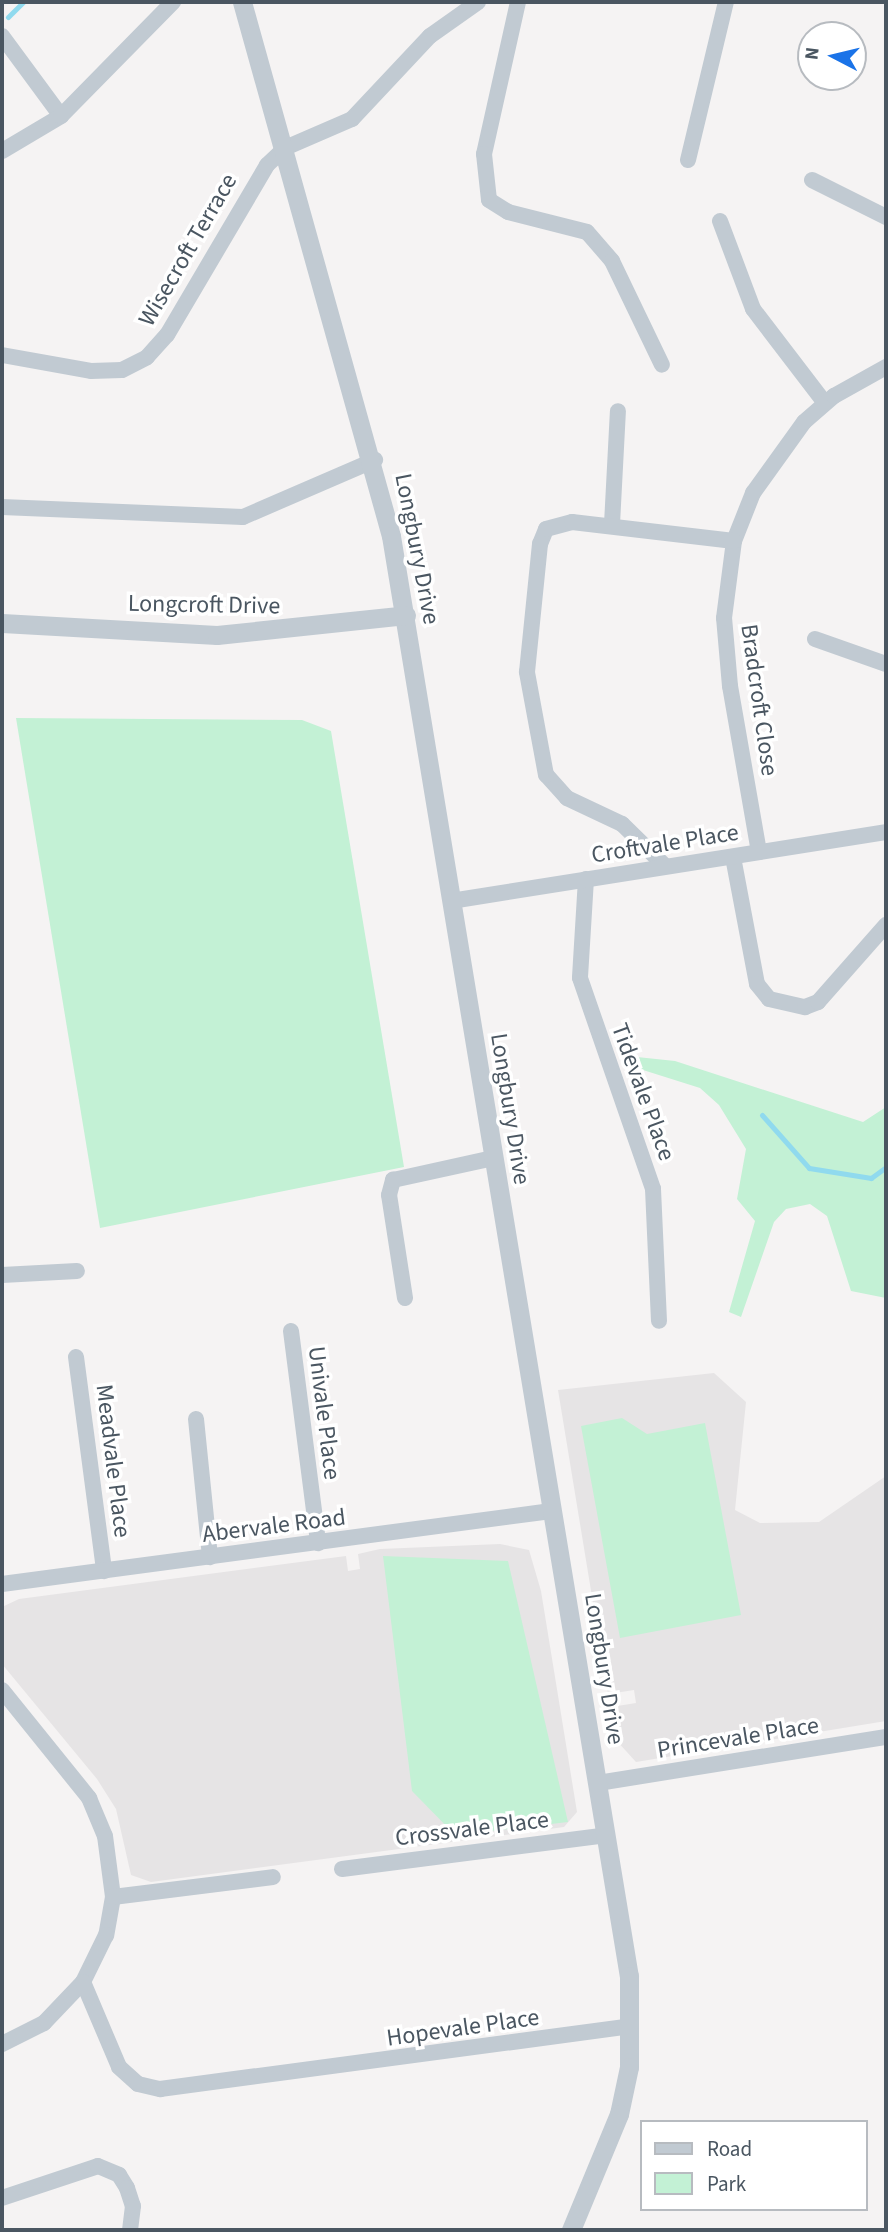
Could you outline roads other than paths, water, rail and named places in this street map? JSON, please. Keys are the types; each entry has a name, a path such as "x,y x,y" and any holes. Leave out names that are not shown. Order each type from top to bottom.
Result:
{"street":[{"path":"2,152 61,116 173,2"},
{"name":"Longbury Drive","path":"242,2 375,460 405,615 551,1511 607,1835 631,2026 620,2114 572,2230"},
{"path":"285,148 352,119 430,36 478,2"},
{"path":"518,2 484,154 489,200 508,212 587,232 612,261 662,365"},
{"path":"688,160 726,2"},
{"path":"2,36 61,116"},
{"name":"Wisecroft Terrace","path":"2,355 107,371 147,357 167,335 255,180 285,148"},
{"path":"812,180 886,217"},
{"path":"720,221 753,309 824,402"},
{"name":"Bradcroft Close","path":"759,852 730,686 724,618 734,541 775,457 824,402 886,367"},
{"path":"612,524 618,411"},
{"path":"2,507 243,517 375,460"},
{"path":"665,866 622,824 553,788 532,711 527,643 546,529 572,522 612,524 734,541"},
{"name":"Longcroft Drive","path":"2,623 217,635 405,615"},
{"path":"815,639 886,664"},
{"name":"Croftvale Place","path":"451,901 886,832"},
{"path":"733,857 757,984 769,999 805,1007 824,997 886,925"},
{"name":"Tidevale Place","path":"586,879 580,978 653,1189 659,1321"},
{"path":"405,1298 389,1195 393,1180 493,1158"},
{"path":"2,1275 77,1271"},
{"name":"Univale Place","path":"291,1331 318,1543"},
{"name":"Meadvale Place","path":"76,1357 104,1571"},
{"path":"195,1419 210,1557"},
{"name":"Abervale Road","path":"2,1584 551,1511"},
{"path":"2,1690 89,1798 105,1836 113,1896 106,1936 83,1982 44,2023 2,2044"},
{"name":"Princevale Place","path":"598,1783 886,1737"},
{"name":"Crossvale Place","path":"342,1869 607,1835"},
{"path":"113,1896 273,1877"},
{"name":"Hopevale Place","path":"83,1982 119,2067 138,2084 160,2089 301,2074 631,2026"},
{"path":"2,2198 98,2166 119,2175 127,2189 134,2206 130,2230"}],"waterway":[{"path":"8,17 23,2"},
{"path":"762,1115 809,1168 871,1178 886,1167"}]}
